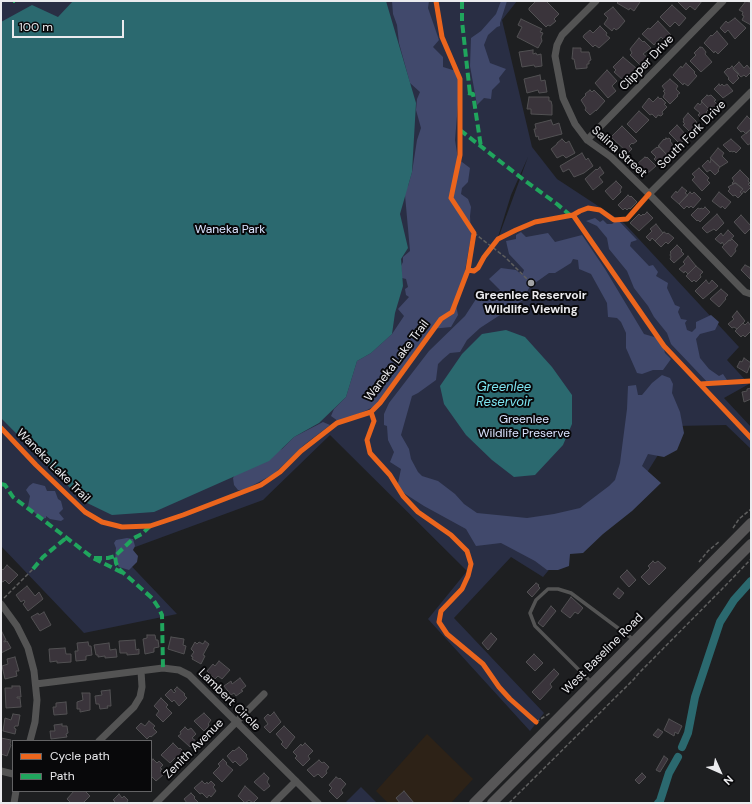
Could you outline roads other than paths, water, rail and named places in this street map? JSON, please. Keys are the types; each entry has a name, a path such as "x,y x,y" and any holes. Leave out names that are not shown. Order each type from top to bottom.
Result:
{"main road":[{"name":"West Baseline Road","path":"474,803 751,523"},
{"path":"492,803 751,544"},
{"path":"654,620 664,630"}],"street":[{"name":"Salina Street","path":"596,1 562,35 557,45 555,56 566,108 575,124 587,140 611,158 649,194 745,292 751,294"},
{"name":"Clipper Drive","path":"587,140 723,1"},
{"name":"South Fork Drive","path":"649,194 749,97"},
{"path":"1,604 17,626 28,648 34,671 37,700 35,722 30,740"},
{"name":"Lambert Circle","path":"36,684 163,668 180,670 189,676 318,803"},
{"path":"100,740 134,707 140,697 142,687 141,671"},
{"name":"Zenith Avenue","path":"156,803 264,694"},
{"path":"1,771 12,774"},
{"path":"274,803 296,781"},
{"path":"14,803 16,792"}],"lane":[{"path":"592,683 535,626 530,613 536,600 548,589 558,589 571,593 634,640"}],"water":[{"name":"Waneka Park","path":"73,1 386,1 416,103 412,172 400,214 408,248 401,259 403,286 395,313 392,334 371,353 357,361 346,397 319,423 294,437 269,461 154,512 112,515 83,501 1,418 1,22 32,5 58,17"},
{"name":"Greenlee Reservoir","path":"506,330 525,337 552,367 572,395 572,424 563,445 535,475 514,477 492,460 466,435 444,404 440,386 462,354 482,334"}],"waterway":[{"path":"682,747 688,733 695,697 720,622 734,600 751,581"},
{"path":"658,803 669,773 678,757"}],"place":[{"name":"Greenlee Reservoir Wildlife Viewing","path":"531,283"}],"park label":[{"name":"Greenlee Wildlife Preserve","path":"524,427"}]}
